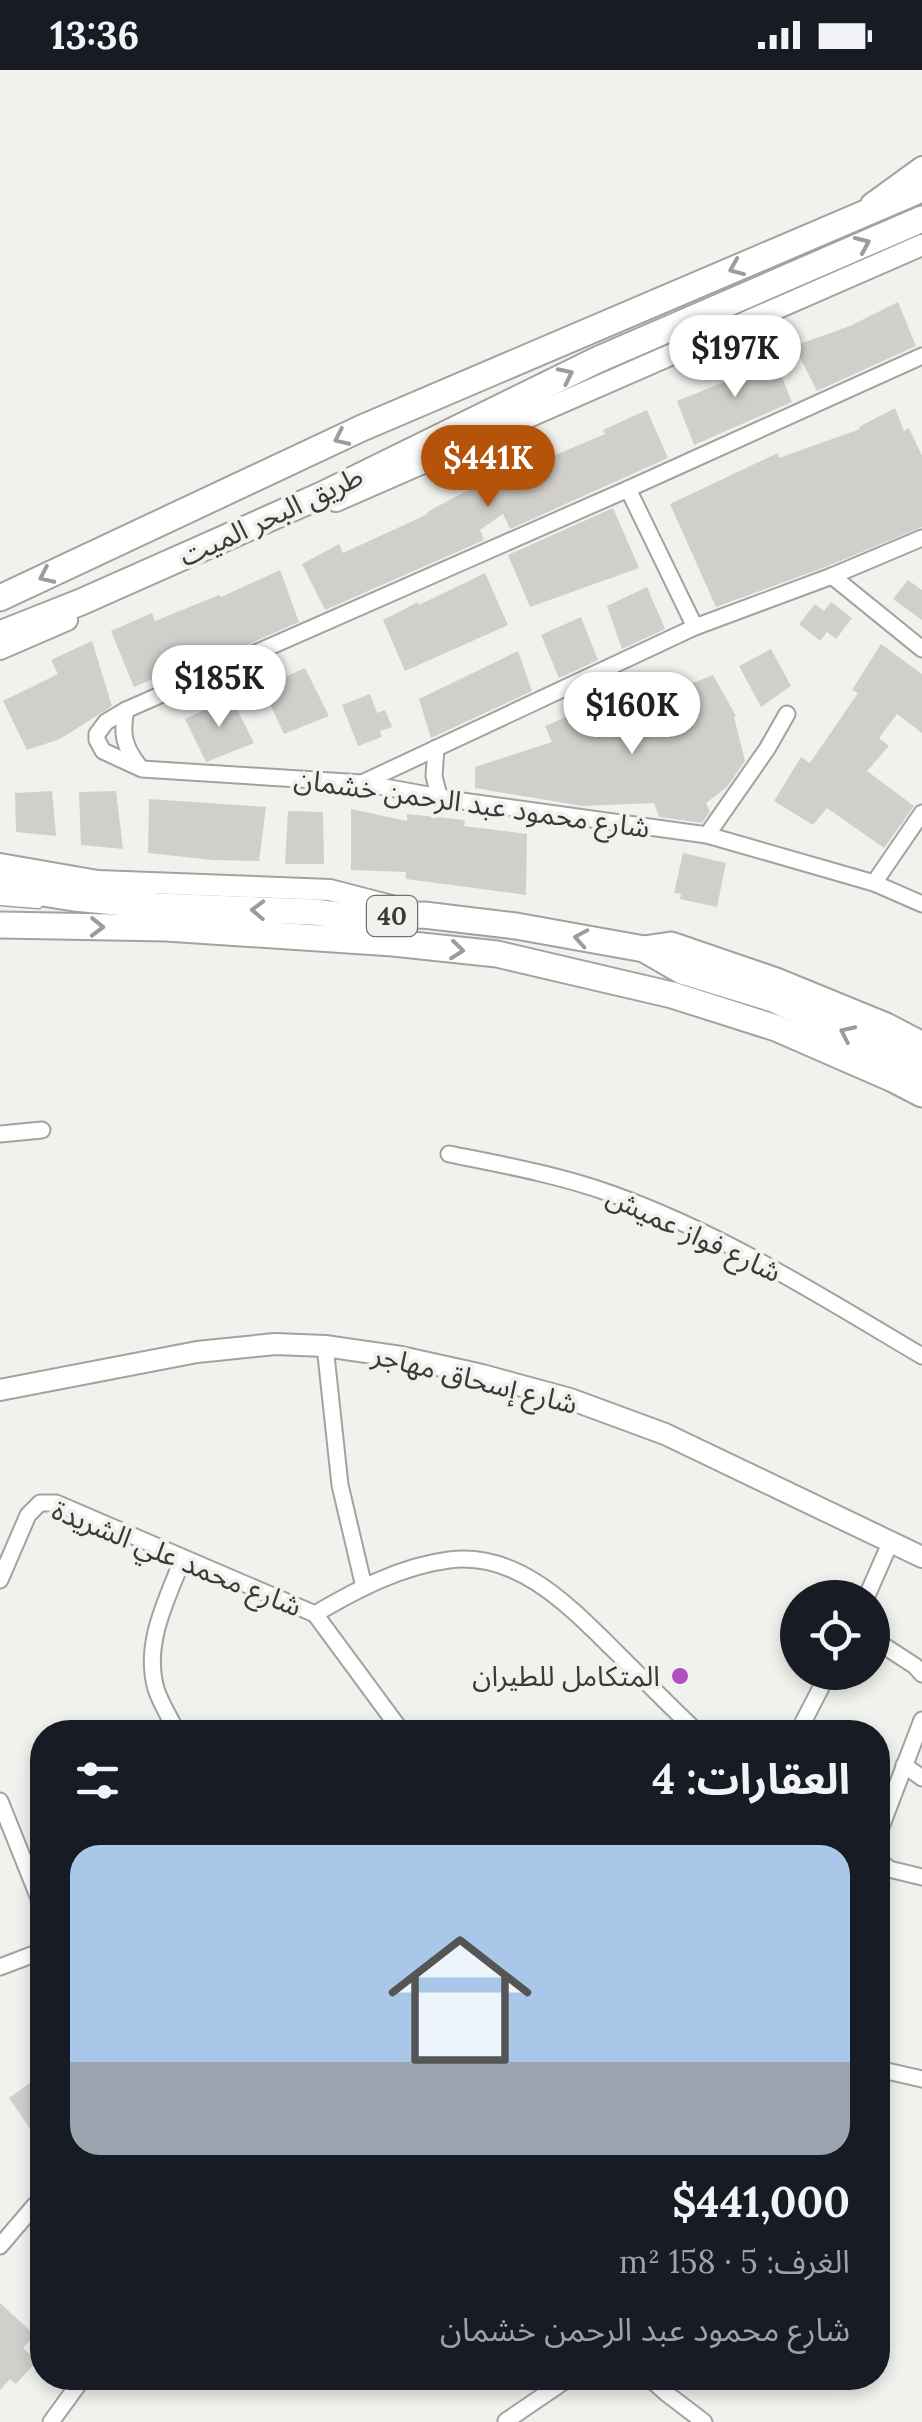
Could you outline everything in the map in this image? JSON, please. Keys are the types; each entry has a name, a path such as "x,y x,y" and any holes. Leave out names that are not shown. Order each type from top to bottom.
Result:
{"main road":[{"path":"0,598 362,428 922,189"},
{"name":"طريق البحر الميت","path":"0,634 82,602 304,502 597,360 922,218"},
{"name":"40","path":"0,886 158,906 353,917 424,914 644,948 682,971 772,999 922,1068"},
{"name":"40","path":"0,925 166,928 497,954 672,995 776,1028 922,1094"},
{"path":"644,948 671,945 776,981 922,1045"}],"street":[{"path":"858,216 922,167"},
{"path":"0,650 922,246"},
{"name":"شارع محمود عبد الرحمن خشمان","path":"922,356 126,710 106,722 96,740 103,751 142,769 362,783 707,835 874,883 922,904"},
{"path":"628,489 695,628"},
{"path":"362,783 695,628 922,538"},
{"path":"832,576 922,648"},
{"path":"126,710 123,739 142,769"},
{"path":"707,835 787,714"},
{"path":"436,748 434,776 439,796"},
{"path":"874,883 922,812"},
{"path":"0,864 98,881 330,890 424,914"},
{"path":"0,1134 42,1130"},
{"name":"شارع فواز عميش","path":"449,1154 532,1170 612,1194 673,1218 804,1286 922,1356"},
{"name":"شارع إسحاق مهاجر","path":"0,1390 198,1352 275,1344 325,1346 401,1357 570,1399 665,1434 922,1557"},
{"path":"325,1346 340,1485 364,1587"},
{"name":"شارع محمد علي الشريدة","path":"0,1580 28,1514 45,1501 56,1502 315,1614 393,1720"},
{"path":"874,1580 892,1541"},
{"path":"171,1720 155,1685 152,1662 154,1638 184,1558"},
{"path":"315,1614 408,1569 452,1559 484,1561 516,1571 548,1588 685,1720"},
{"path":"890,1650 922,1674"},
{"path":"804,1720 820,1690"},
{"path":"890,1803 922,1720"},
{"path":"904,1765 922,1778"},
{"path":"0,1801 30,1876"},
{"path":"890,1869 922,1877"},
{"path":"0,1967 30,1955"},
{"path":"890,2071 922,2078"},
{"path":"0,2246 30,2211"},
{"path":"51,2422 74,2390"},
{"path":"506,2420 551,2390"},
{"path":"664,2390 704,2422"}],"lane":[{"path":"0,901 82,906 117,902"}],"building":[{"path":"898,302 916,346 817,391 794,346 850,326"},
{"path":"773,355 792,402 694,445 677,401 729,380 727,374"},
{"path":"895,408 904,431 909,428 922,456 922,527 716,607 670,504 778,453 779,458 860,429"},
{"path":"647,410 668,458 510,529 503,514 480,530 484,540 325,610 302,564 339,544 343,553 428,514 486,479 527,460 529,466 605,434 603,430"},
{"path":"613,508 639,568 530,607 508,555"},
{"path":"280,570 299,622 199,666 196,660 134,687 111,631 152,613 155,621"},
{"path":"485,573 508,625 405,671 383,620"},
{"path":"908,580 922,590 922,620 893,599"},
{"path":"647,587 665,629 622,649 607,606"},
{"path":"831,602 852,618 836,639 827,632 820,641 799,624 815,604 824,611"},
{"path":"581,617 598,660 559,678 541,635"},
{"path":"92,641 112,706 60,739 27,750 3,701 58,674 51,660"},
{"path":"881,644 922,674 922,733 897,714 879,738 889,746 867,771 914,806 884,848 827,808 813,825 774,801 801,757 810,763 858,693 852,690"},
{"path":"771,649 791,686 761,707 739,666"},
{"path":"518,651 532,691 431,738 419,699"},
{"path":"305,668 329,716 284,734 262,687"},
{"path":"713,675 736,716 745,761 727,787 706,803 710,812 702,823 659,817 654,803 582,806 475,788 475,767 552,742 545,726 590,707 596,723 619,712 630,738 652,730 641,702"},
{"path":"370,694 377,713 385,710 392,727 380,731 382,737 358,746 342,705"},
{"path":"231,697 254,743 206,762 185,719"},
{"path":"52,791 56,836 16,832 15,793"},
{"path":"116,791 123,849 81,845 79,792"},
{"path":"149,799 266,807 259,861 148,853"},
{"path":"351,809 407,821 407,814 465,820 464,826 527,834 526,895 406,879 406,872 351,870"},
{"path":"288,811 323,812 324,864 285,864"},
{"path":"683,853 726,863 717,907 680,899 681,894 674,893"},
{"path":"30,2083 30,2129 9,2098"},
{"path":"0,2303 30,2330 30,2340 23,2348 30,2354 30,2369 16,2384 10,2379 0,2390"}],"place":[{"name":"المتكامل للطيران","path":"680,1676"}]}
